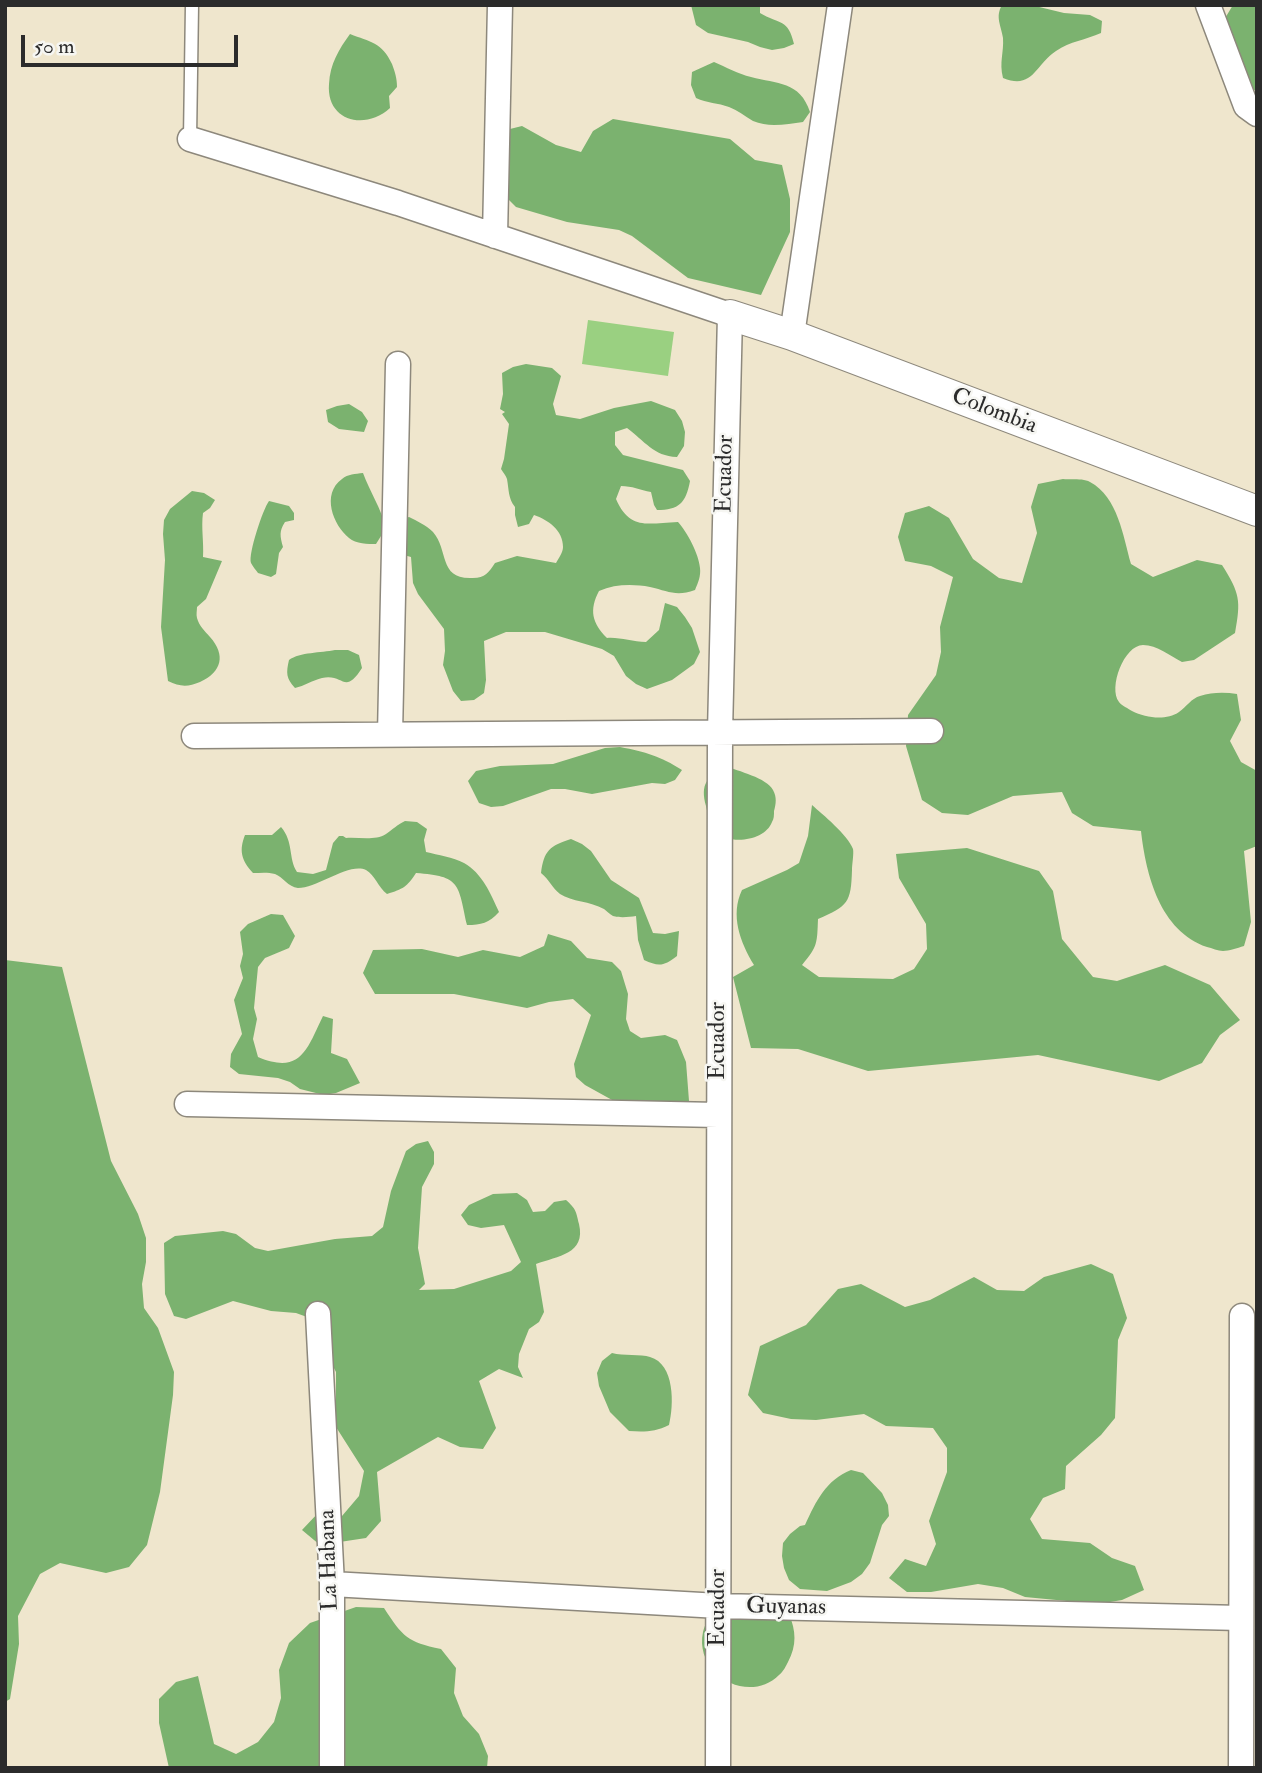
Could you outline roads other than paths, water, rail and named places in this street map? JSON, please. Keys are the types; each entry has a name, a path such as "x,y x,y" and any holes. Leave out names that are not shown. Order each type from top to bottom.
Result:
{"street":[{"path":"495,236 500,5"},
{"path":"792,335 840,5"},
{"path":"1208,5 1246,106 1257,114"},
{"path":"190,139 398,203 730,315"},
{"name":"Colombia","path":"730,315 792,335 1257,511"},
{"name":"Ecuador","path":"718,1768 719,732 730,315"},
{"path":"390,734 398,364"},
{"path":"194,736 931,731"},
{"path":"187,1104 718,1115"},
{"name":"La Habana","path":"318,1314 332,1584 332,1768"},
{"path":"1241,1768 1241,1618 1249,1571 1242,1316"},
{"name":"Guyanas","path":"332,1584 719,1606 1241,1618"}],"lane":[{"path":"190,139 192,5"}]}
